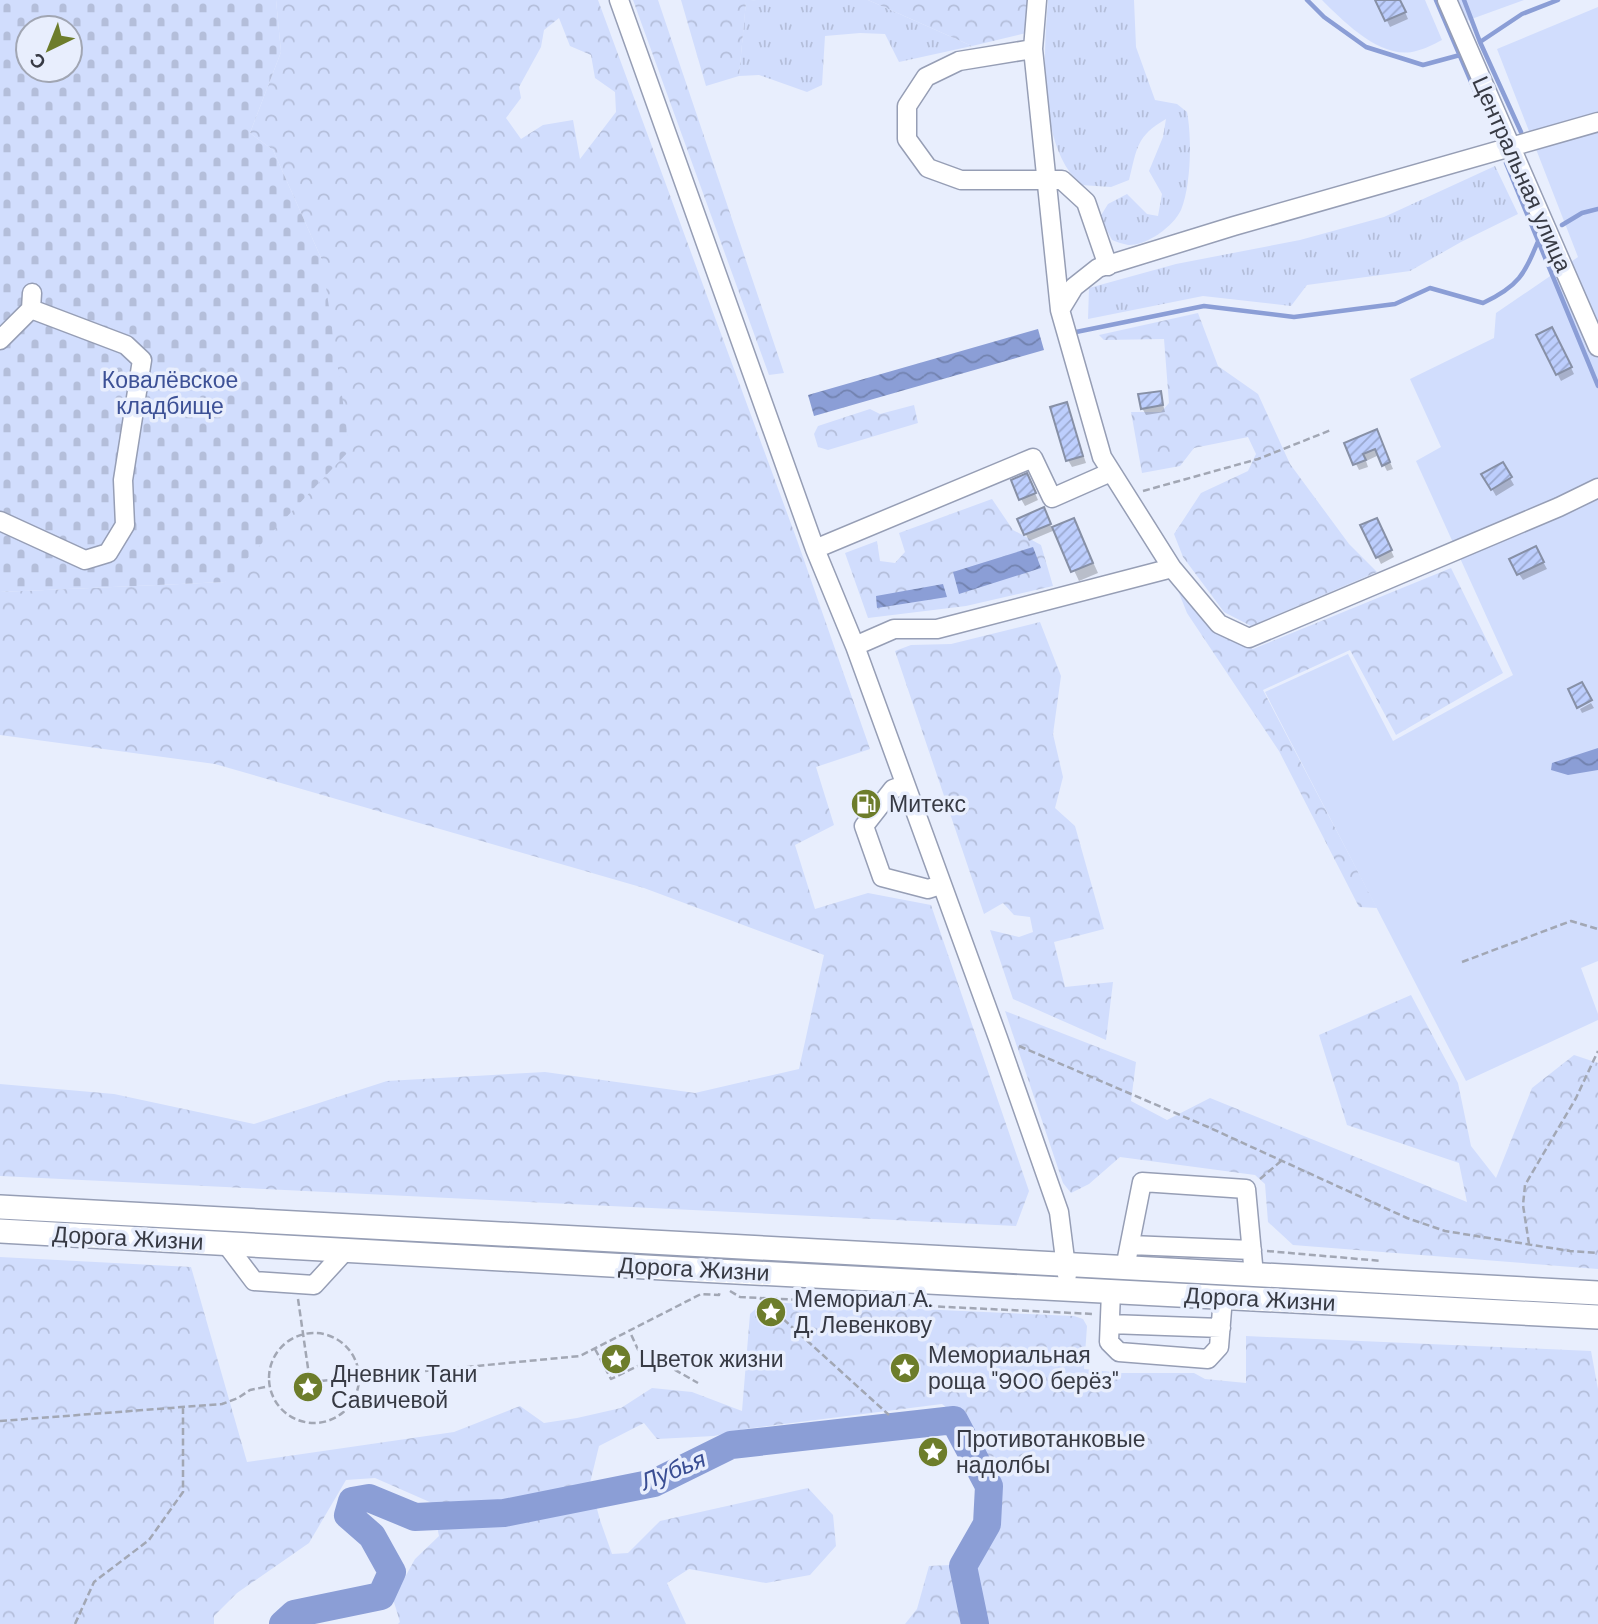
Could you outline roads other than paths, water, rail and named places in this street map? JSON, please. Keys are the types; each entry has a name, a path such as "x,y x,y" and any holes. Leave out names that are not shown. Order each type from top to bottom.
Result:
{"main road":[{"name":"Дорога Жизни","path":"0,1207 1598,1293"},
{"name":"Дорога Жизни","path":"0,1231 1069,1289 1110,1310 1223,1297 1598,1317"}],"street":[{"path":"619,0 815,549 855,646 1059,1212 1069,1289"},
{"path":"1037,0 1033,49 1060,310 1102,457 1172,568 1219,624 1250,638 1598,488"},
{"name":"Центральная улица","path":"1447,0 1598,348"},
{"path":"1033,49 959,61 926,77 907,106 906,139 928,168 961,180 1062,180 1086,202 1108,265"},
{"path":"1060,310 1074,287 1098,268 1234,226 1598,122"},
{"path":"0,340 32,301 126,345 142,359 123,480 125,525 108,553 85,560 0,522"},
{"path":"815,549 1033,458 1052,498 1111,472"},
{"path":"855,646 894,629 937,629 1172,568"},
{"path":"904,785 893,789 864,826 882,877 928,888 940,886"},
{"path":"1125,1268 1142,1182 1246,1189 1254,1275"},
{"path":"226,1244 254,1281 314,1285 346,1250"},
{"path":"1129,1245 1252,1250"},
{"path":"1221,1328 1110,1310 1109,1342 1119,1352 1208,1359 1219,1347 1221,1328 1223,1297"}],"water":[{"path":"1038,329 1044,350 814,416 808,395"},
{"path":"1033,547 1041,568 959,594 953,572"},
{"path":"943,584 947,597 877,608 876,596"},
{"path":"1598,748 1598,770 1568,775 1551,770 1552,763"}],"waterway":[{"path":"1307,0 1324,17 1366,47 1423,65 1460,55"},
{"path":"1436,0 1475,91"},
{"path":"1464,0 1521,132"},
{"path":"1480,42 1522,14 1558,0"},
{"path":"1506,163 1598,386"},
{"path":"1562,225 1582,213 1598,209"},
{"path":"1076,332 1204,306 1294,317 1395,304 1430,288 1483,303 1513,285 1524,271 1539,239"},
{"name":"Лубья","path":"283,1624 294,1614 381,1596 392,1572 372,1536 348,1515 352,1501 369,1498 415,1517 504,1513 654,1483 731,1445 954,1420 989,1486 987,1524 963,1566 975,1624"}],"place":[{"name":"Митекс","path":"866,804"},
{"name":"Мемориал А. Д. Левенкову","path":"771,1312"},
{"name":"Цветок жизни","path":"616,1359"},
{"name":"Мемориальная роща \"900 берёз\"","path":"905,1368"},
{"name":"Дневник Тани Савичевой","path":"308,1387"},
{"name":"Противотанковые надолбы","path":"933,1452"}],"park label":[{"name":"Ковалёвское кладбище","path":"170,393"}]}
